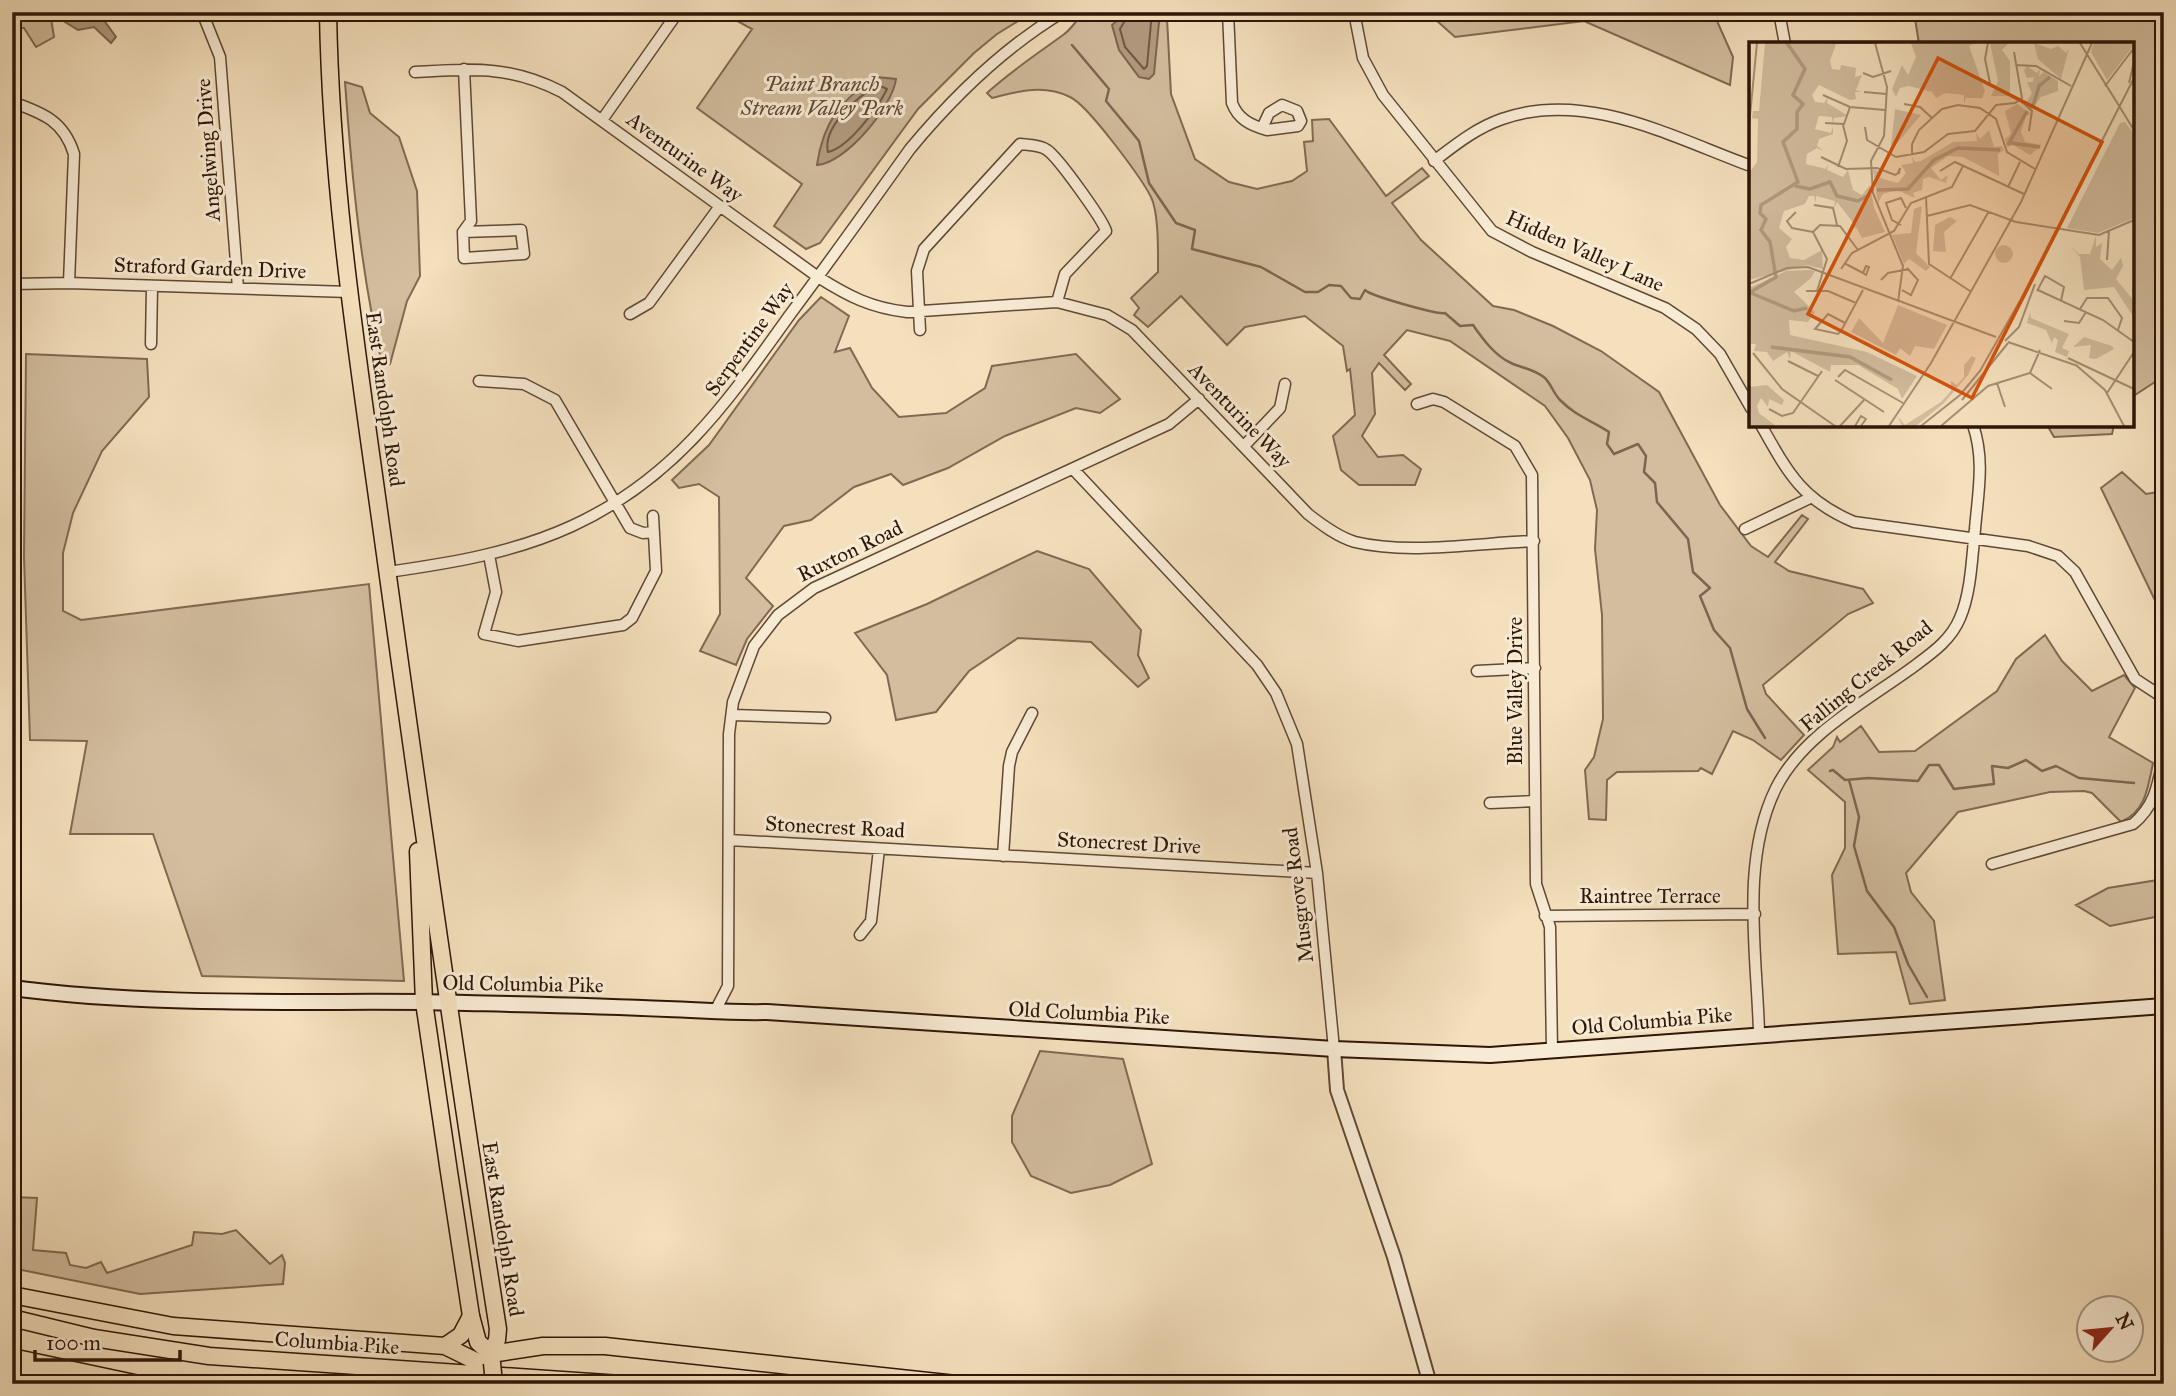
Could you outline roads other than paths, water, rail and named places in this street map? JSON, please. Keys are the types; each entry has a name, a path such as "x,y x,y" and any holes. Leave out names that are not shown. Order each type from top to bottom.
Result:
{"main road":[{"name":"East Randolph Road","path":"328,12 332,131 349,292 447,1004 498,1329 490,1367"},
{"name":"East Randolph Road","path":"418,790 418,883 424,1002 471,1316 478,1342 490,1367"},
{"name":"Old Columbia Pike","path":"12,988 94,999 203,1003 424,1002 671,1009 715,1013 767,1012 1334,1049 1490,1055 1759,1033 2164,1006"},
{"path":"12,1295 173,1326 445,1346 490,1367 543,1346 605,1346 956,1384"},
{"path":"445,1346 461,1335 471,1316"},
{"name":"Columbia Pike","path":"12,1318 94,1338 177,1352 621,1384"},
{"path":"12,1357 139,1384"},
{"path":"12,1370 62,1384"}],"street":[{"name":"Angelwing Drive","path":"202,12 220,57 238,289"},
{"path":"602,120 678,12"},
{"name":"Serpentine Way","path":"388,572 489,555 551,535 613,503 651,479 717,416 910,149 945,108 987,66 1063,12"},
{"path":"1228,12 1232,103 1236,113 1251,125 1262,128"},
{"name":"Hidden Valley Lane","path":"1354,12 1363,58 1383,95 1492,231 1532,253 1665,308 1696,329 1720,354 1749,405"},
{"path":"1779,12 1785,42"},
{"path":"463,232 521,230 524,254 464,258 463,232 471,221 464,69"},
{"name":"Aventurine Way","path":"415,72 464,69 511,71 534,78 562,92 818,277 858,302 882,309 920,311 1057,302 1107,314 1132,330 1308,514 1328,529 1353,541 1390,547 1534,541"},
{"path":"12,102 57,122 69,136 75,154 69,283"},
{"path":"1434,161 1470,134 1503,118 1548,109 1589,111 1622,119 1749,165"},
{"path":"920,330 917,271 924,250 1020,144 1046,148 1067,171 1086,203 1103,219 1106,231 1065,274 1057,302"},
{"path":"629,314 649,303 720,206"},
{"name":"Straford Garden Drive","path":"12,284 69,283 349,292"},
{"path":"151,344 152,286"},
{"path":"479,381 524,384 555,400 630,528 643,533 654,531"},
{"path":"1244,446 1280,408 1285,384"},
{"name":"Ruxton Road","path":"715,1013 728,986 729,734 740,677 754,646 792,603 862,565 1169,424 1199,398"},
{"name":"Blue Valley Drive","path":"1418,404 1433,399 1444,402 1515,446 1532,475 1536,884 1550,927 1552,1050"},
{"path":"1762,427 1792,480 1828,511 1854,522 2028,546 2058,556 2075,572 2135,679 2164,698"},
{"name":"Falling Creek Road","path":"1759,1033 1754,861 1762,819 1788,768 1825,732 1942,645 1960,619 1974,539 1982,457 1974,427"},
{"name":"Musgrove Road","path":"1073,470 1257,665 1276,693 1297,744 1317,873 1337,1090 1394,1257 1430,1384"},
{"path":"1745,529 1810,498"},
{"path":"489,555 496,592 484,634 518,641 611,629 632,618 656,571 653,516"},
{"path":"1477,671 1535,668"},
{"path":"1003,856 1009,766 1012,752 1032,713"},
{"path":"733,715 825,718"},
{"path":"1992,864 2133,824 2148,811 2155,797 2164,754"},
{"path":"1490,803 1535,801"},
{"name":"Stonecrest Road","path":"729,840 938,853"},
{"path":"860,935 871,921 879,849"},
{"name":"Stonecrest Drive","path":"938,853 1317,873"},
{"name":"Raintree Terrace","path":"1545,916 1755,914"}],"water":[{"path":"66,12 98,12 116,37 111,43 94,27 78,30 65,22"},
{"path":"1127,12 1160,12 1154,74 1149,79 1139,77 1119,50 1112,25"},
{"path":"876,77 896,79 893,90 877,118 841,155 817,165 824,137 835,114 852,95"}],"waterway":[{"path":"1072,45 1109,89 1106,101 1139,141 1149,183 1176,223 1195,230 1192,249 1261,267 1305,292 1318,292 1329,285 1341,286 1351,298 1360,299 1365,290 1405,304 1445,313 1460,326 1473,325 1500,356 1541,375 1566,406 1609,432 1607,444 1614,454 1638,444 1646,456 1644,472 1655,483 1657,502 1688,539 1693,572 1710,588 1700,596 1714,630 1730,648 1747,709 1765,738"},
{"path":"1830,771 1833,770 1845,780 1868,778 1918,781 1929,765 1939,765 1954,789 1994,784 1992,766 2008,768 2026,760 2042,771 2056,766 2079,778 2134,783"},
{"path":"1849,780 1859,817 1854,846 1867,891 1894,927 1908,964 1927,997"}],"park label":[{"name":"Paint Branch Stream Valley Park","path":"822,96"}]}
